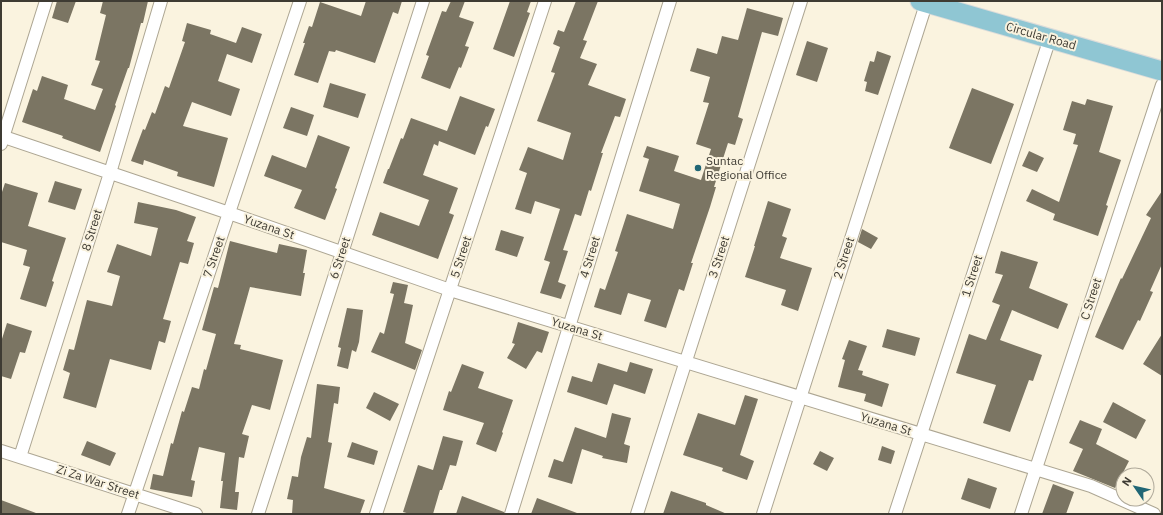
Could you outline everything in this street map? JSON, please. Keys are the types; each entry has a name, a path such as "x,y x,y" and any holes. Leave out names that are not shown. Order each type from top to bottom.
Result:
{"main road":[{"name":"Circular Road","path":"924,2 1162,71"}],"street":[{"path":"2,139 46,1"},
{"name":"8 Street","path":"20,457 110,173 160,1"},
{"name":"7 Street","path":"128,514 300,1"},
{"name":"6 Street","path":"258,514 423,1"},
{"name":"5 Street","path":"376,514 546,1"},
{"name":"4 Street","path":"511,514 670,1"},
{"name":"3 Street","path":"637,514 801,1"},
{"name":"2 Street","path":"763,514 924,2"},
{"name":"1 Street","path":"894,514 1050,38"},
{"name":"C Street","path":"1021,514 1162,85"},
{"name":"Yuzana St","path":"2,139 229,213 450,290 1091,486 1154,514"},
{"name":"Zi Za War Street","path":"1,451 196,514"}],"building":[{"path":"57,1 76,1 68,23 52,18"},
{"path":"103,1 148,1 129,68 100,152 62,138 63,136 22,122 33,89 37,91 42,76 68,85 64,99 95,110 103,89 91,85 100,61 95,60 106,15 100,13"},
{"path":"366,1 402,1 398,14 393,12 375,63 336,50 335,52 329,51 318,83 294,75 309,26 312,27 320,2 361,16"},
{"path":"451,1 465,1 459,17 474,22 465,46 469,47 461,68 459,67 450,89 421,78 429,56 426,55 442,11 446,12"},
{"path":"510,1 531,1 527,12 530,13 514,57 493,49"},
{"path":"576,1 598,1 583,40 587,41 580,58 597,64 588,85 626,99 620,117 615,116 601,153 603,153 591,191 589,190 581,216 575,214 563,250 568,251 558,282 566,285 561,299 540,293 550,262 544,260 560,209 535,201 531,214 515,209 527,173 519,170 528,147 563,160 571,133 537,121 555,73 551,72 560,47 553,44 558,30 564,32"},
{"path":"747,8 783,18 778,36 762,32 738,117 743,119 735,145 728,143 714,187 716,187 710,207 691,263 693,263 684,291 679,289 666,328 644,321 651,300 628,293 621,315 594,307 600,288 605,290 618,252 615,251 627,214 673,229 680,204 639,191 649,159 643,157 647,146 679,156 674,171 701,180 711,149 696,144 709,103 703,102 710,77 690,71 697,48 717,54 722,36 738,40"},
{"path":"187,23 211,30 210,34 236,43 242,27 262,34 252,63 227,54 218,81 240,89 231,116 192,102 183,126 228,138 214,187 177,176 178,172 144,160 143,165 131,161 143,129 145,130 152,112 155,114 165,86 169,88 185,42 182,41"},
{"path":"807,41 828,48 817,82 796,75"},
{"path":"877,51 891,56 878,95 865,91 867,82 864,81 870,61 874,62"},
{"path":"330,83 366,94 358,118 323,107"},
{"path":"972,88 1014,104 991,164 949,148"},
{"path":"460,96 495,109 488,127 486,126 475,155 439,141 438,146 434,144 423,175 458,188 449,213 454,215 438,259 372,235 380,212 419,226 429,200 383,183 401,138 403,139 411,118 447,131"},
{"path":"1087,99 1113,106 1099,152 1121,160 1106,205 1108,206 1098,236 1053,220 1055,214 1026,201 1032,189 1059,202 1078,145 1073,144 1076,134 1063,130 1072,101 1085,105"},
{"path":"291,107 314,115 307,136 283,128"},
{"path":"318,135 350,147 335,188 337,189 325,220 294,208 302,190 264,176 272,155 306,168"},
{"path":"1029,151 1044,158 1037,172 1022,166"},
{"path":"55,181 82,189 75,210 48,202"},
{"path":"5,183 38,193 28,226 66,238 52,281 54,282 46,307 20,299 30,267 23,265 27,250 1,242 1,195"},
{"path":"1162,191 1162,264 1150,291 1153,292 1140,321 1138,320 1123,350 1095,337 1121,278 1122,279 1151,218 1146,215"},
{"path":"768,201 791,209 782,236 787,238 780,258 812,268 798,311 781,305 786,290 745,277"},
{"path":"138,202 176,210 196,217 187,241 194,243 188,264 180,262 163,319 171,321 165,343 159,341 151,370 110,359 96,408 63,398 70,373 63,370 69,349 74,350 87,300 112,306 120,276 107,272 117,244 151,256 158,228 134,223"},
{"path":"862,229 878,238 871,249 858,242"},
{"path":"501,230 524,237 517,257 495,250"},
{"path":"230,241 277,253 279,244 307,250 301,296 250,287 234,344 241,345 240,349 283,360 270,410 252,405 242,434 249,436 244,458 239,457 235,492 239,492 237,510 220,508 223,481 221,481 225,453 199,447 191,480 195,481 192,497 150,489 153,474 163,476 171,443 173,444 182,411 184,412 192,387 199,389 204,369 206,370 216,334 202,330 214,287 218,288"},
{"path":"1001,251 1038,262 1029,288 1068,304 1058,329 1012,310 1000,340 1042,355 1033,381 1029,380 1010,432 983,423 996,385 956,373 969,334 986,340 1000,305 992,302 1003,275 995,273"},
{"path":"393,282 408,285 404,303 413,305 405,343 422,350 415,370 371,352 380,332 384,334 394,294 390,293"},
{"path":"347,308 363,310 359,342 356,352 352,350 348,369 337,366 341,348 338,347"},
{"path":"518,322 549,332 542,353 537,351 526,369 507,358 515,344 512,343"},
{"path":"7,323 32,331 25,353 20,352 11,379 1,376 1,342"},
{"path":"887,329 920,338 915,356 882,347"},
{"path":"1162,334 1162,376 1143,364"},
{"path":"849,340 867,346 858,370 863,371 862,375 889,384 882,407 864,401 866,394 838,387 845,360 842,359"},
{"path":"630,362 653,369 645,394 614,384 607,405 567,392 572,376 592,382 598,363 627,372"},
{"path":"462,364 484,372 478,388 513,400 496,452 476,444 484,423 443,410 449,391 451,392"},
{"path":"317,384 340,387 338,404 334,403 328,442 332,443 324,488 365,500 360,514 292,514 293,500 287,499 292,476 298,477 301,457 307,437 311,438"},
{"path":"374,392 399,404 390,421 366,408"},
{"path":"745,395 758,399 740,455 754,461 747,480 722,471 723,468 683,455 698,413 735,425"},
{"path":"1113,402 1146,420 1136,439 1103,422"},
{"path":"612,413 631,418 624,444 630,446 627,463 602,458 603,456 582,449 572,484 548,477 554,459 563,462 575,427 606,438"},
{"path":"1080,420 1102,429 1096,444 1129,461 1126,467 1115,467 1115,488 1073,471 1083,449 1069,443"},
{"path":"443,436 463,441 456,466 450,465 442,490 440,490 433,514 410,514 403,512 418,465 433,470"},
{"path":"87,441 116,453 110,466 81,455"},
{"path":"352,442 378,451 374,465 347,457"},
{"path":"882,446 895,451 891,464 878,460"},
{"path":"820,451 834,458 827,471 813,464"},
{"path":"968,478 997,488 990,509 961,499"},
{"path":"1053,484 1074,492 1066,514 1042,514"},
{"path":"671,491 706,503 706,505 727,514 663,514"},
{"path":"462,496 504,512 504,514 456,514"},
{"path":"537,498 577,513 577,514 531,514"},
{"path":"1,500 36,513 36,514 1,514"}],"place":[{"name":"Suntac Regional Office","path":"698,168"}]}
